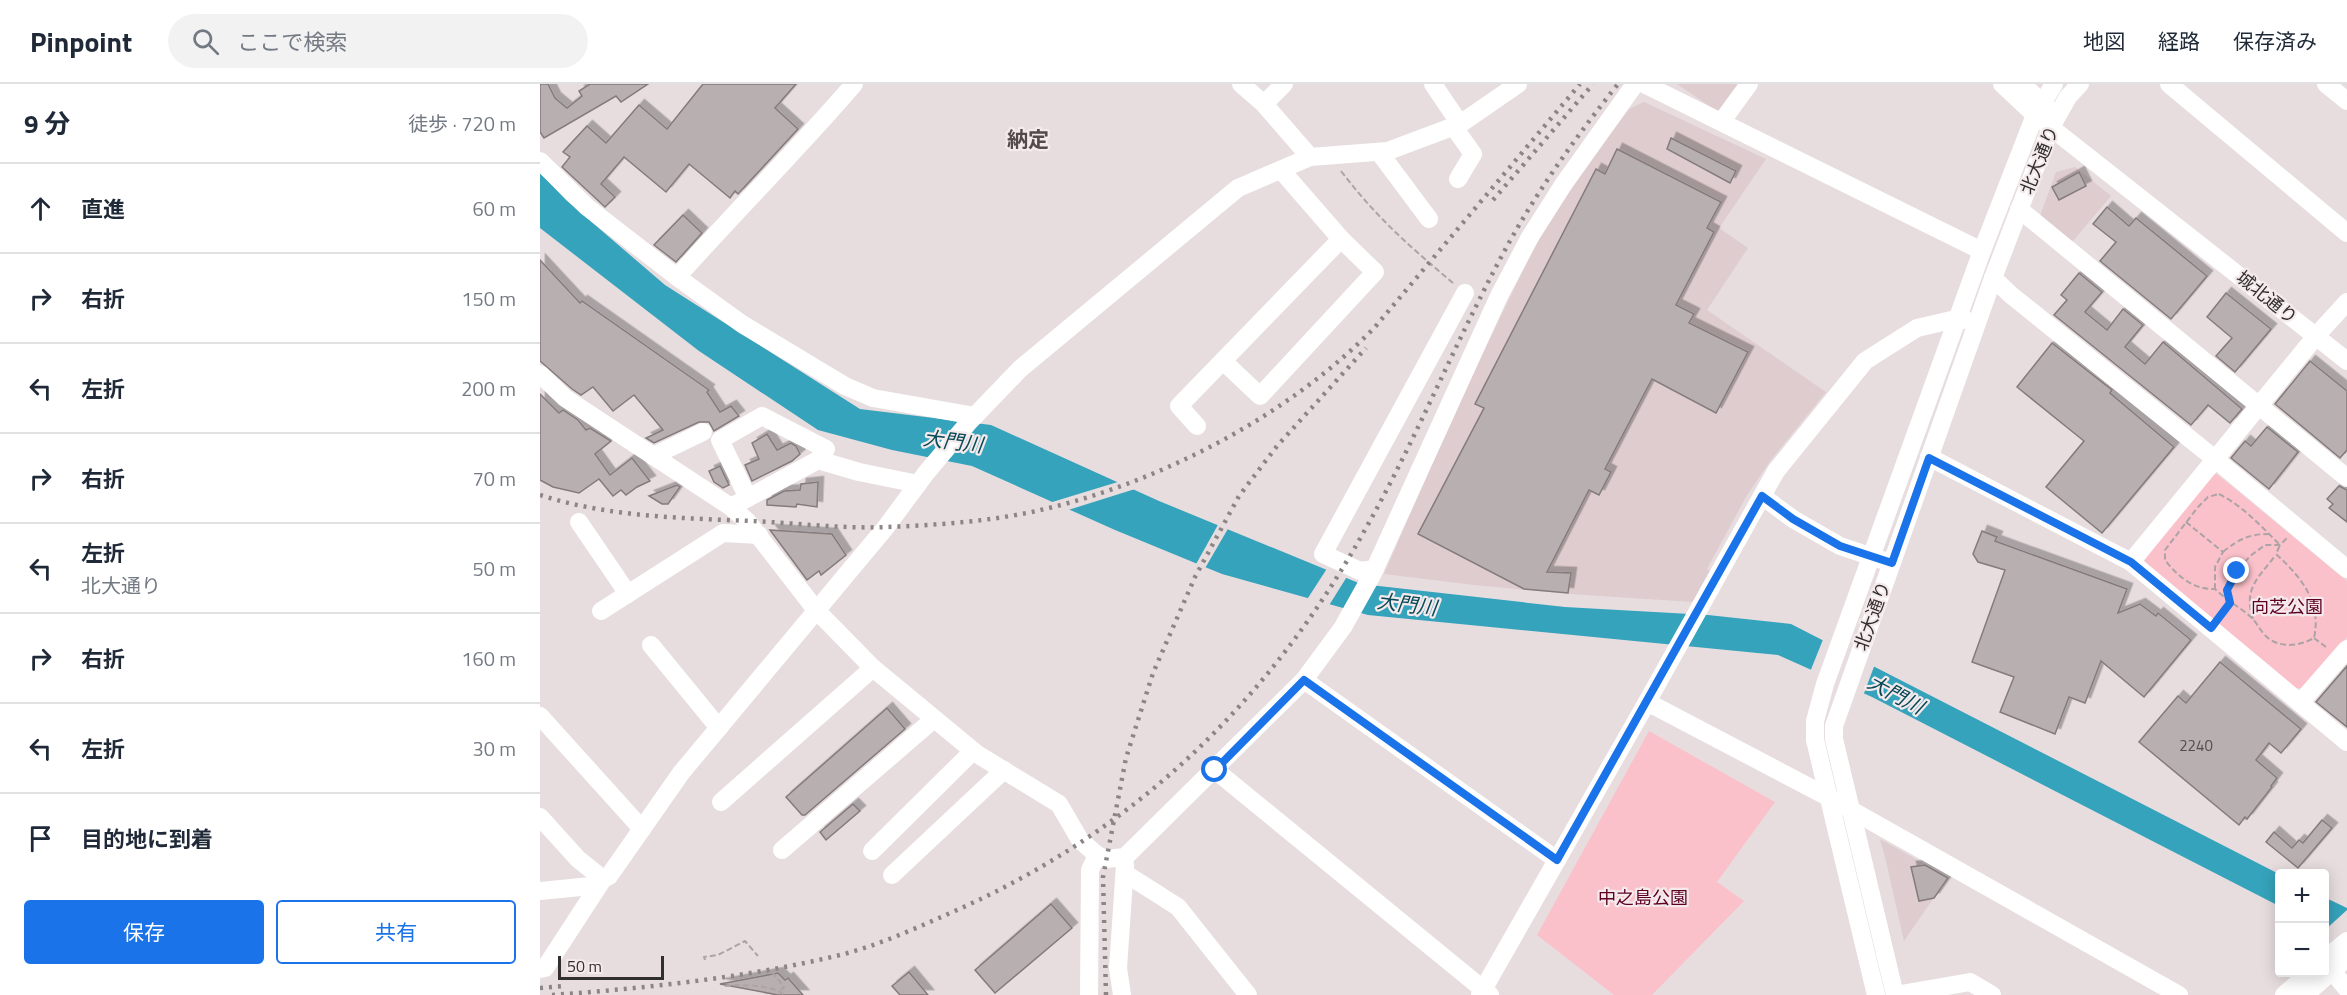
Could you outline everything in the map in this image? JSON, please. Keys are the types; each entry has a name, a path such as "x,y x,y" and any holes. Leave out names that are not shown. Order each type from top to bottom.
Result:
{"street":[{"path":"677,277 735,211 818,126 854,84"},
{"path":"1241,84 1264,104 1310,157"},
{"path":"1264,104 1284,84"},
{"path":"1433,84 1473,154 1458,179"},
{"path":"540,891 591,886 609,876 681,773 886,527 972,418 1020,369 1238,188 1310,157 1388,151 1456,125 1518,84"},
{"path":"1122,995 1118,968 1125,866 1304,680 1343,627 1373,572 1498,296 1530,237 1563,184 1635,84"},
{"path":"1644,84 1982,250"},
{"path":"1722,121 1749,84"},
{"name":"城北通り","path":"2002,84 2034,96 2054,122 2347,361"},
{"name":"北大通り","path":"1876,995 1815,740 1815,722 1826,684 1960,318 2034,96 2054,84"},
{"name":"北大通り","path":"1895,995 1834,739 1833,726 2019,209 2054,122 2068,97 2080,84"},
{"path":"2169,84 2347,233"},
{"path":"2326,84 2347,101"},
{"path":"1379,152 1424,218"},
{"path":"540,161 587,207 677,277 742,324 845,386 873,398 972,418"},
{"path":"1223,361 1260,396 1375,273 1341,239 1281,170"},
{"path":"2019,209 2347,478"},
{"path":"1197,426 1179,406 1341,239"},
{"path":"1993,278 2347,569"},
{"path":"1373,572 1360,571 1323,554 1465,293"},
{"path":"2131,562 2180,517 2215,459 2316,336 2347,303"},
{"path":"1215,770 1484,993 1776,471 1865,361 1917,328 1960,318 1977,324"},
{"path":"540,374 565,398 731,507 747,521 816,610 873,668 973,751 1059,804 1080,840 1097,855 1125,866 1178,907 1248,995"},
{"path":"731,507 748,498 818,460 826,449 762,416 720,440 748,498"},
{"path":"653,456 703,432"},
{"path":"1929,458 2131,562 2347,742"},
{"path":"818,460 860,472 922,479"},
{"path":"1762,496 1793,519 1840,546 1892,563"},
{"path":"579,522 628,594"},
{"path":"601,611 723,533 759,535"},
{"path":"651,645 719,728"},
{"path":"2300,703 2347,649"},
{"path":"721,802 873,668"},
{"path":"1304,680 1557,860"},
{"path":"1647,702 1830,798 2179,995"},
{"path":"540,716 642,829"},
{"path":"782,850 934,718"},
{"path":"872,851 973,751"},
{"path":"892,875 1004,770"},
{"path":"540,817 579,859 603,879"},
{"path":"1089,995 1090,870 1097,855"},
{"path":"540,969 545,968 603,879"},
{"path":"2336,957 2347,989"},
{"path":"2305,995 2336,957"},
{"path":"2284,995 2304,977"},
{"path":"1895,995 1970,982 1992,995"}],"path":[{"path":"1333,156 1335,163 1368,206 1422,257 1465,293"},
{"path":"2215,589 2203,590 2185,581 2165,560 2165,550 2180,517 2198,507 2208,497 2219,494 2229,499 2280,546"},
{"path":"2180,517 2223,552"},
{"path":"2253,619 2215,589 2215,567 2223,552 2237,540 2252,534 2269,534"},
{"path":"2230,603 2227,590 2244,563 2265,545 2280,546"},
{"path":"2276,554 2295,572 2309,594 2316,613 2317,624 2314,638 2303,644 2288,646 2272,640 2264,634 2253,619 2248,603 2254,585 2280,546"},
{"path":"2211,628 2230,603"},
{"path":"705,960 704,957 718,955 745,942 758,956"},
{"path":"772,972 784,987 780,991"},
{"path":"725,986 737,984 780,991 784,995"}],"shaded area":[{"path":"1677,84 1745,84 1721,114"},
{"path":"1644,102 1766,159 1719,228 1748,248 1707,310 1826,392 1770,461 1746,497 1707,569 1710,571 1693,602 1570,594 1384,574 1461,398 1536,244 1584,169 1629,109"},
{"path":"2075,167 2111,196 2072,242 2040,216 2056,172"},
{"path":"1880,839 1948,877 1904,941 1886,861"}],"green space":[{"name":"向芝公園","path":"2217,474 2347,581 2347,637 2306,688 2296,688 2145,563 2144,555 2210,476"},
{"name":"中之島公園","path":"1649,731 1775,802 1717,882 1744,901 1652,995 1614,995 1537,935"}],"water":[{"name":"大門川","path":"540,173 566,200 665,285 860,409 991,425 1159,501 1361,584 1565,607 1708,615 1791,624 2275,872 2275,904 1872,697 1778,655 1368,615 1222,574 1115,530 972,466 892,450 818,430 699,351 540,228"},
{"path":"2329,899 2347,908 2347,941 2329,932"}],"pier":[{"path":"1121,481 1135,489 1065,511 1049,503"},
{"path":"1219,523 1229,527 1204,570 1195,566"},
{"path":"1328,567 1348,575 1328,607 1306,601"},
{"path":"1824,637 1875,664 1863,696 1810,672"},
{"path":"2347,910 2347,944 2329,935 2329,926"}],"building":[{"path":"540,84 548,84 555,98 567,108 582,96 579,91 590,84 648,84 621,102 616,96 544,138 540,132"},
{"path":"703,84 796,84 775,108 798,129 738,194 735,191 730,198 689,164 666,192 624,157 601,184 615,197 605,207 562,167 570,157 563,152 587,126 606,143 639,105 667,129"},
{"path":"1671,138 1736,171 1730,183 1667,149"},
{"path":"1617,149 1721,202 1707,228 1714,232 1676,305 1694,314 1689,323 1748,352 1716,413 1652,379 1605,469 1611,472 1599,495 1589,490 1547,572 1571,573 1568,593 1524,589 1418,534 1484,408 1475,404 1596,169 1605,174"},
{"path":"2079,172 2086,186 2059,200 2052,187"},
{"path":"2107,207 2129,226 2136,218 2207,276 2171,319 2100,261 2116,242 2093,224"},
{"path":"683,215 702,233 676,262 654,245"},
{"path":"540,260 580,303 582,301 709,390 707,392 720,412 731,406 739,416 714,431 709,422 699,422 654,443 646,438 663,430 634,395 613,411 593,387 581,395 572,389 540,361"},
{"path":"2079,273 2102,292 2085,312 2107,330 2123,309 2143,325 2125,347 2145,364 2163,342 2242,409 2230,423 2208,405 2191,425 2054,315 2067,300 2061,295"},
{"path":"2226,293 2271,329 2235,372 2216,356 2232,338 2207,317"},
{"path":"2052,343 2112,390 2110,393 2174,447 2102,533 2046,487 2084,441 2017,387"},
{"path":"2310,361 2347,391 2347,450 2340,458 2275,404"},
{"path":"540,394 559,413 563,410 578,420 586,430 590,428 611,441 595,454 610,475 632,458 650,481 626,495 621,490 613,496 599,479 579,493 553,487 540,480"},
{"path":"2267,427 2298,452 2269,489 2231,458 2245,441 2251,446"},
{"path":"767,434 777,450 791,443 796,446 800,454 792,461 752,481 745,465 759,459 752,443"},
{"path":"720,466 729,485 723,488 714,482 709,471"},
{"path":"818,482 817,507 797,504 796,507 767,505 767,500 784,491 800,490 801,484"},
{"path":"677,485 680,487 668,504 662,504 649,496"},
{"path":"2339,486 2347,490 2347,522 2329,508 2333,504 2327,499"},
{"path":"770,530 832,534 846,555 821,575 819,571 807,580"},
{"path":"1982,531 1997,537 1995,541 2127,589 2118,613 2140,604 2156,616 2158,613 2191,640 2144,697 2101,661 2085,703 2069,697 2055,734 2000,712 2014,677 1972,662 2005,570 1978,562 1973,554"},
{"path":"2220,662 2301,729 2281,753 2269,743 2256,760 2277,778 2247,819 2245,817 2239,825 2139,742 2178,696 2186,703"},
{"path":"2347,666 2347,727 2316,702"},
{"path":"887,708 905,729 805,815 802,815 786,797"},
{"path":"853,804 860,811 826,840 820,832"},
{"path":"2322,820 2332,828 2298,868 2266,842 2274,832 2292,848 2299,840 2303,843"},
{"path":"1925,865 1948,878 1934,898 1919,901 1911,867"},
{"path":"1051,904 1072,928 995,993 975,970"},
{"path":"909,972 928,995 900,995 892,986"},
{"path":"778,973 785,980 788,978 803,995 778,995 720,984"}],"railway":[{"path":"540,495 592,508 645,515 836,527 887,527 1007,517 1090,497 1135,481 1223,440 1305,388 1342,359 1375,327 1580,84"},
{"path":"1493,200 1593,84"},
{"path":"552,995 659,985 766,970 836,956 893,938 1015,882 1077,845 1136,803 1190,757 1240,706 1286,651 1328,592 1385,492 1511,239 1535,198 1618,84"},
{"path":"1106,995 1103,877 1126,758 1153,673 1195,577 1239,496 1277,446 1366,348"},
{"path":"540,988 564,986"}],"district":[{"name":"納定","path":"1028,139"}],"route":[{"path":"1215,770 1304,680 1557,860 1762,496 1793,519 1840,546 1892,563 1929,458 2131,562 2211,628 2230,603 2227,590 2237,571"}]}
